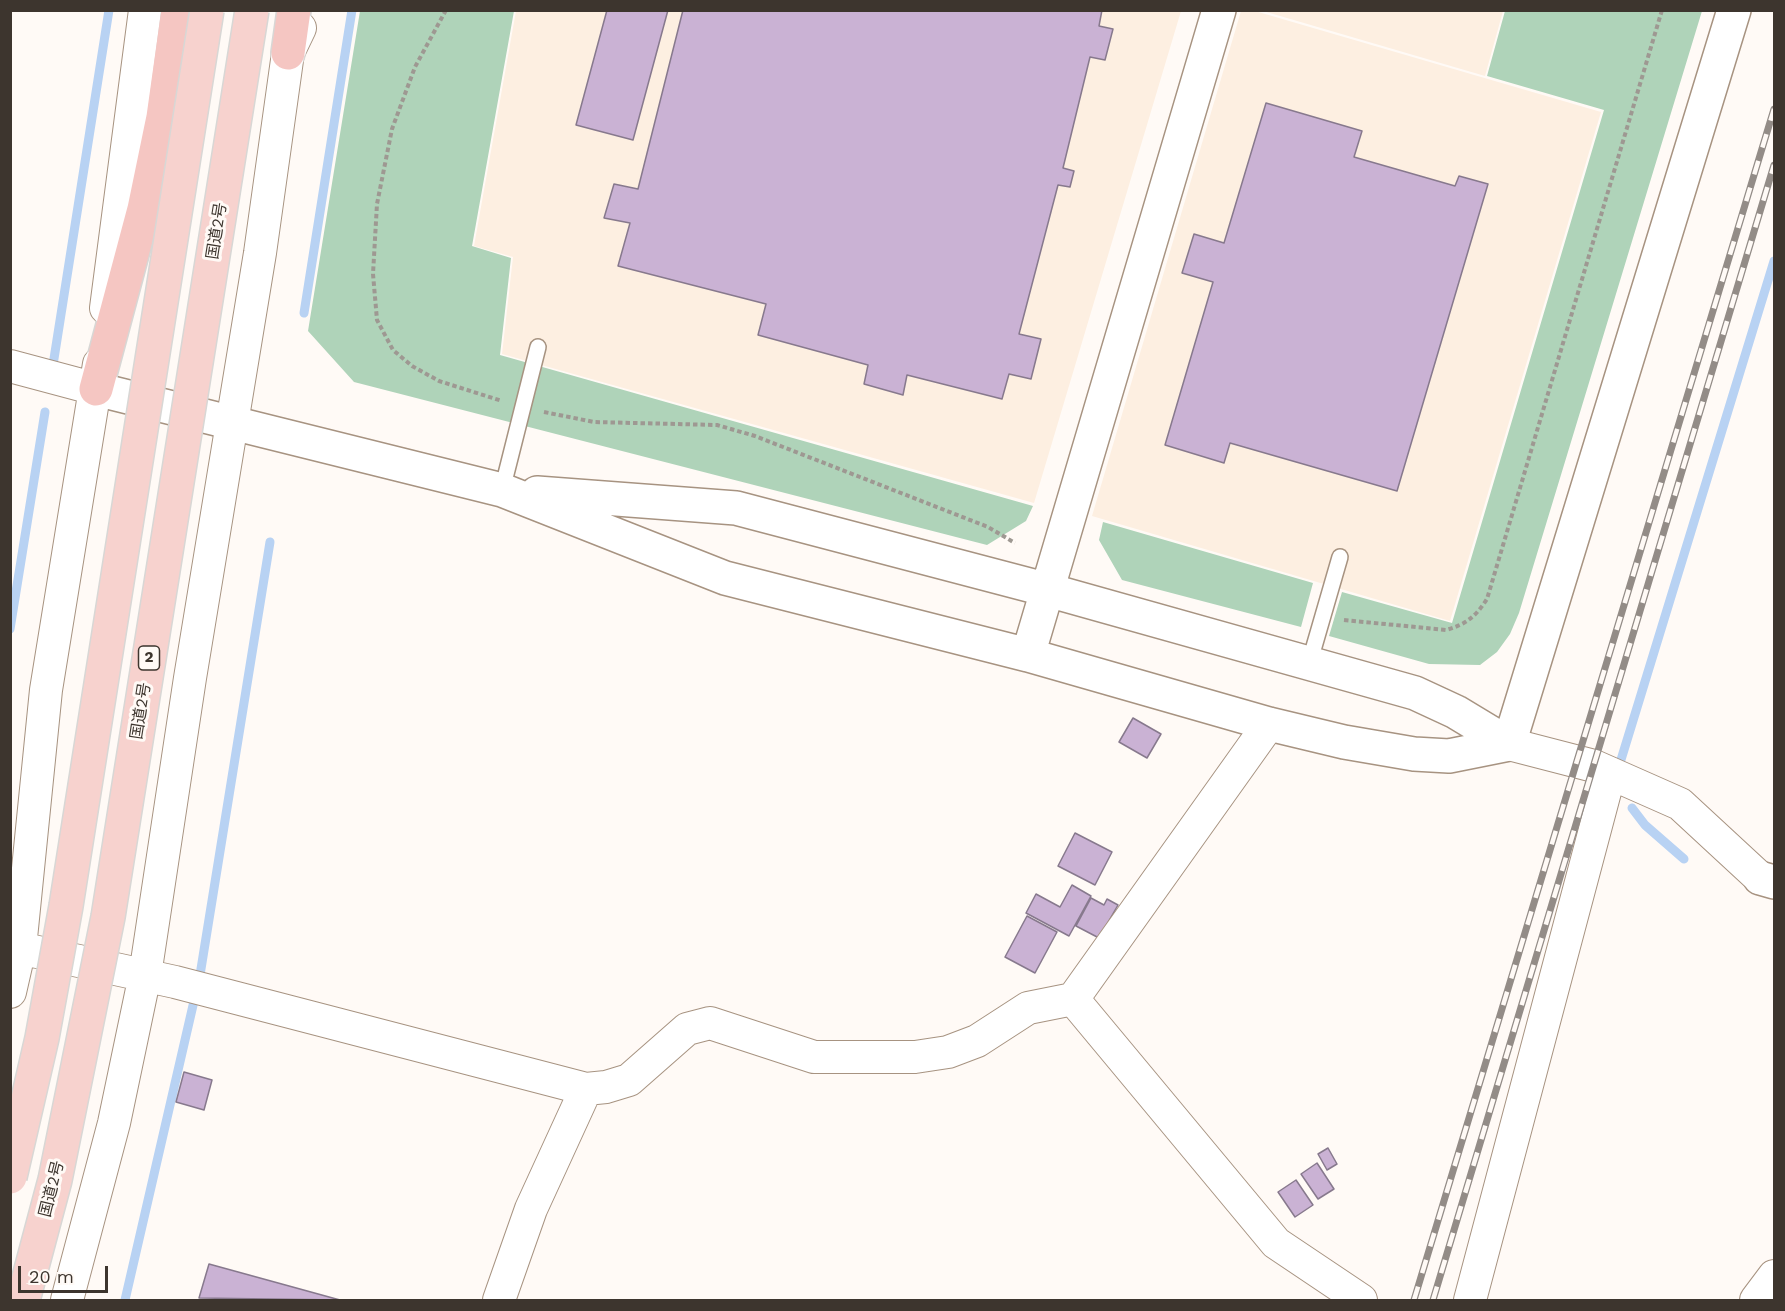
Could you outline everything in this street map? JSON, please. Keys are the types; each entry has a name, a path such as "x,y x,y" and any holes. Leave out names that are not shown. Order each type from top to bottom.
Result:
{"highway":[{"path":"96,389 144,209 163,117 178,10"},
{"path":"10,1177 42,1038 66,906 207,10"},
{"name":"国道2号","path":"23,1300 55,1180 108,917 252,10"},
{"path":"288,53 294,10"}],"street":[{"path":"10,992 46,690 96,389 145,10"},
{"path":"67,1300 114,1123 145,975 190,678 233,422 288,53 308,10"},
{"path":"1028,655 1219,10"},
{"path":"1509,744 1734,10"},
{"path":"10,366 502,490 725,578 1028,655 1344,742 1414,754 1449,756 1509,744"},
{"path":"502,490 736,508 1048,590 1415,693 1456,712 1509,744 1586,763 1680,804 1767,880"},
{"path":"15,947 145,975 586,1089 606,1087 629,1080 687,1029 710,1023 814,1058 915,1057 948,1052 977,1041 1028,1008 1073,999 1269,723"},
{"path":"1470,1300 1610,773"},
{"path":"1073,999 1276,1243 1361,1300"},
{"path":"499,1300 531,1209 586,1089"},
{"path":"1756,1300 1774,1276"}],"lane":[{"path":"502,490 538,348"},
{"path":"1310,664 1340,557"}],"path":[{"path":"446,10 415,68 392,129 377,204 373,274 377,320 393,350 412,366 440,381 523,406 594,422 717,425 755,436 988,528 1016,543"},
{"path":"1323,618 1446,630 1461,626 1475,617 1487,598 1662,10"}],"shaded area":[{"path":"516,11 1181,11 1034,503 502,354 513,257 474,246"},
{"path":"1241,11 1255,11 1601,112 1450,621 1092,516"},
{"path":"1263,11 1503,11 1485,76"}],"green space":[{"path":"360,11 514,11 472,246 511,258 500,355 1033,506 1026,521 987,545 354,382 308,331"},
{"path":"1505,11 1702,11 1519,613 1510,634 1497,652 1480,665 1429,664 1329,636 1342,592 1452,623 1604,110 1487,76"},
{"path":"1103,522 1313,583 1301,627 1122,580 1099,540"}],"building":[{"path":"607,10 668,10 633,140 576,125"},
{"path":"683,10 1102,10 1099,26 1113,29 1105,60 1090,57 1063,168 1074,171 1070,187 1058,185 1019,334 1041,339 1031,379 1009,374 1002,399 907,375 903,395 864,384 868,365 758,335 766,304 618,266 630,223 604,218 614,184 638,189"},
{"path":"1266,103 1362,131 1354,157 1455,186 1459,176 1488,184 1397,491 1230,443 1224,463 1165,445 1213,282 1182,273 1194,234 1224,243"},
{"path":"1133,718 1161,734 1147,758 1119,742"},
{"path":"1075,833 1112,852 1095,885 1058,866"},
{"path":"1072,885 1091,896 1069,936 1026,913 1036,894 1060,907"},
{"path":"1091,898 1104,905 1107,899 1118,905 1099,938 1076,926"},
{"path":"1027,916 1057,932 1035,973 1005,957"},
{"path":"184,1072 212,1080 204,1110 176,1102"},
{"path":"1328,1148 1337,1164 1327,1170 1318,1154"},
{"path":"1317,1163 1334,1189 1318,1199 1301,1174"},
{"path":"1296,1180 1313,1205 1295,1217 1278,1192"},
{"path":"209,1264 340,1300 199,1298"}],"waterway":[{"path":"53,365 109,10"},
{"path":"304,313 352,10"},
{"path":"1620,763 1774,261"},
{"path":"10,629 45,412"},
{"path":"200,975 270,542"},
{"path":"1632,808 1645,825 1684,859"},
{"path":"125,1300 194,1001"}],"railway":[{"path":"1414,1300 1774,109"},
{"path":"1433,1300 1774,165"}]}
